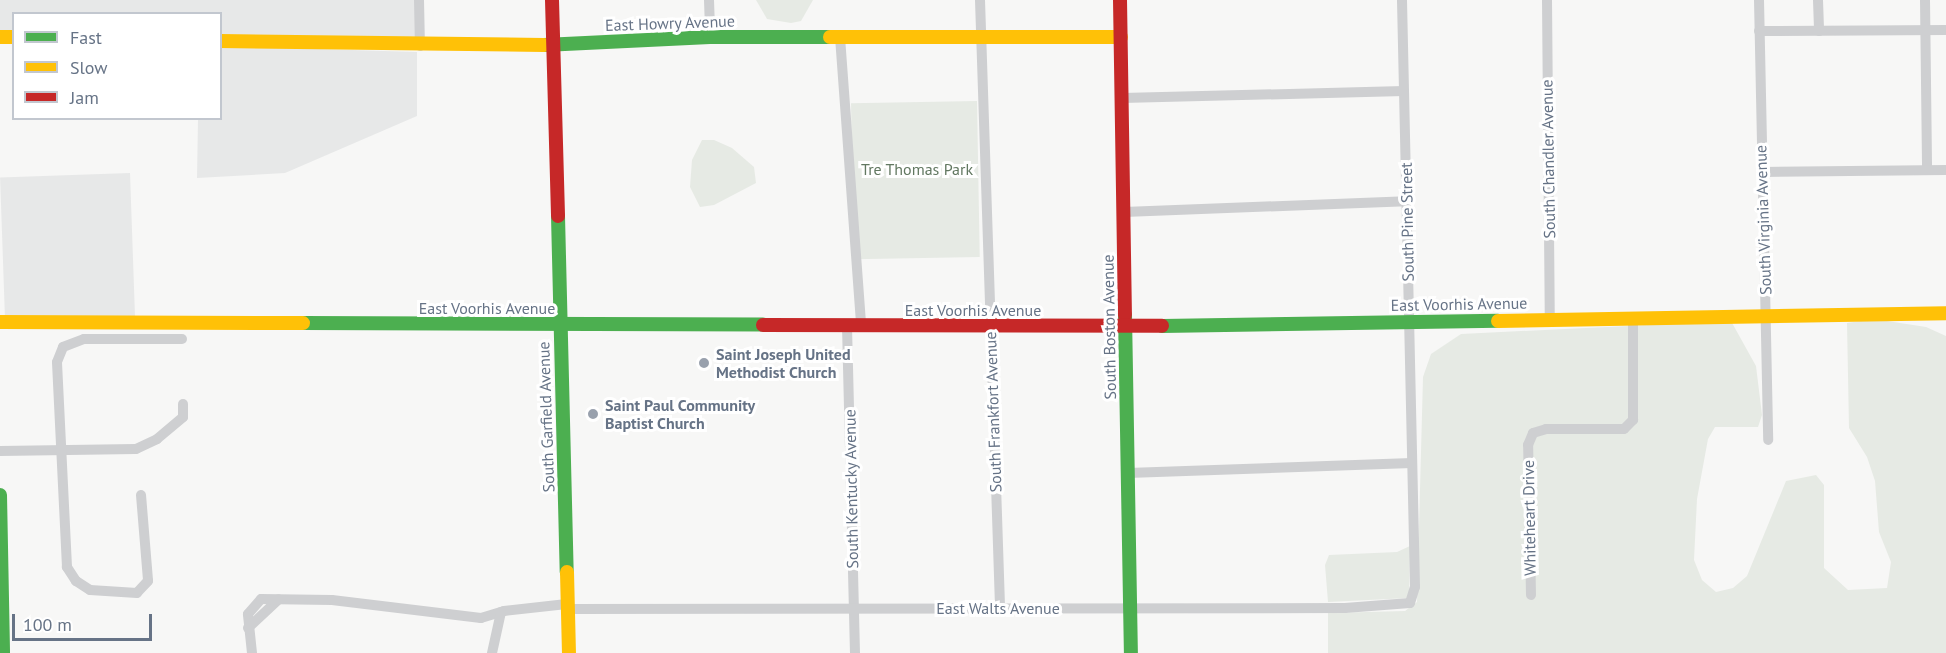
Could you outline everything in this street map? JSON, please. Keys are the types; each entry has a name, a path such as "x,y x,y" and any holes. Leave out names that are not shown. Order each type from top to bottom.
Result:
{"street":[{"path":"419,0 420,46"},
{"name":"South Garfield Avenue","path":"552,0 568,653"},
{"path":"709,0 710,37"},
{"name":"South Frankfort Avenue","path":"980,0 1000,608"},
{"name":"South Boston Avenue","path":"1120,0 1131,653"},
{"name":"South Pine Street","path":"1402,0 1415,587"},
{"name":"South Chandler Avenue","path":"1547,0 1550,319"},
{"name":"South Virginia Avenue","path":"1759,0 1768,440"},
{"path":"1818,0 1819,31"},
{"path":"1925,0 1927,170"},
{"path":"1760,31 1946,30"},
{"name":"East Howry Avenue","path":"222,41 420,46 710,37 1120,37"},
{"name":"South Kentucky Avenue","path":"840,37 854,326 853,608 855,653"},
{"path":"1122,98 1404,92"},
{"path":"1761,172 1946,170"},
{"path":"1124,212 1406,201"},
{"name":"East Voorhis Avenue","path":"0,322 1126,327 1946,313"},
{"name":"Whiteheart Drive","path":"1531,595 1528,446 1533,433 1546,429 1624,429 1633,420 1633,317"},
{"path":"141,495 148,581 137,593 90,590 76,581 67,567 57,362 63,347 108,337 182,339"},
{"path":"0,451 62,452 136,449 157,440 183,417 183,404"},
{"path":"1128,473 1412,463"},
{"path":"0,495 3,653"},
{"name":"East Walts Avenue","path":"252,653 248,614 254,604 261,599 332,600 451,618 481,618 501,612 568,607 1405,606 1413,600 1415,587"},
{"path":"492,653 501,612"}],"shaded area":[{"path":"0,0 415,0 415,41 222,36 222,12 12,12 12,32 0,32"},
{"path":"222,46 417,52 417,116 285,173 197,178 198,120 222,120"},
{"path":"130,173 135,317 5,321 0,178"}],"green space":[{"path":"756,0 813,0 801,21 791,23 767,19"},
{"name":"Tre Thomas Park","path":"977,101 980,257 854,259 851,103"},
{"path":"702,140 714,140 732,148 754,167 756,183 714,205 700,207 690,187 692,160"},
{"path":"1874,319 1926,327 1946,336 1946,653 1328,653 1328,613 1405,611 1417,602 1423,377 1431,354 1461,334 1731,321 1756,366 1762,415 1758,427 1715,427 1708,439 1697,499 1694,560 1702,580 1716,592 1733,588 1747,576 1786,481 1816,475 1824,485 1824,568 1848,590 1887,588 1891,562 1879,532 1875,481 1867,457 1849,428 1847,323"},
{"path":"1410,546 1409,598 1328,602 1325,565 1329,555 1397,552"}],"traffic: fast":[{"path":"544,45 710,37 830,37"},
{"path":"558,216 567,572"},
{"path":"1125,315 1131,653"},
{"path":"1162,326 1498,321"},
{"path":"303,323 763,325"},
{"path":"0,495 3,653"}],"traffic: slow":[{"path":"0,37 12,37"},
{"path":"830,37 1121,37"},
{"path":"222,41 544,45"},
{"path":"1498,321 1946,313"},
{"path":"0,322 303,323"},
{"path":"567,572 569,653"}],"traffic: jam":[{"path":"552,0 558,216"},
{"path":"1120,0 1125,315"},
{"path":"763,325 1162,326"}],"place":[{"name":"Saint Joseph United Methodist Church","path":"704,363"},
{"name":"Saint Paul Community Baptist Church","path":"593,414"}]}
